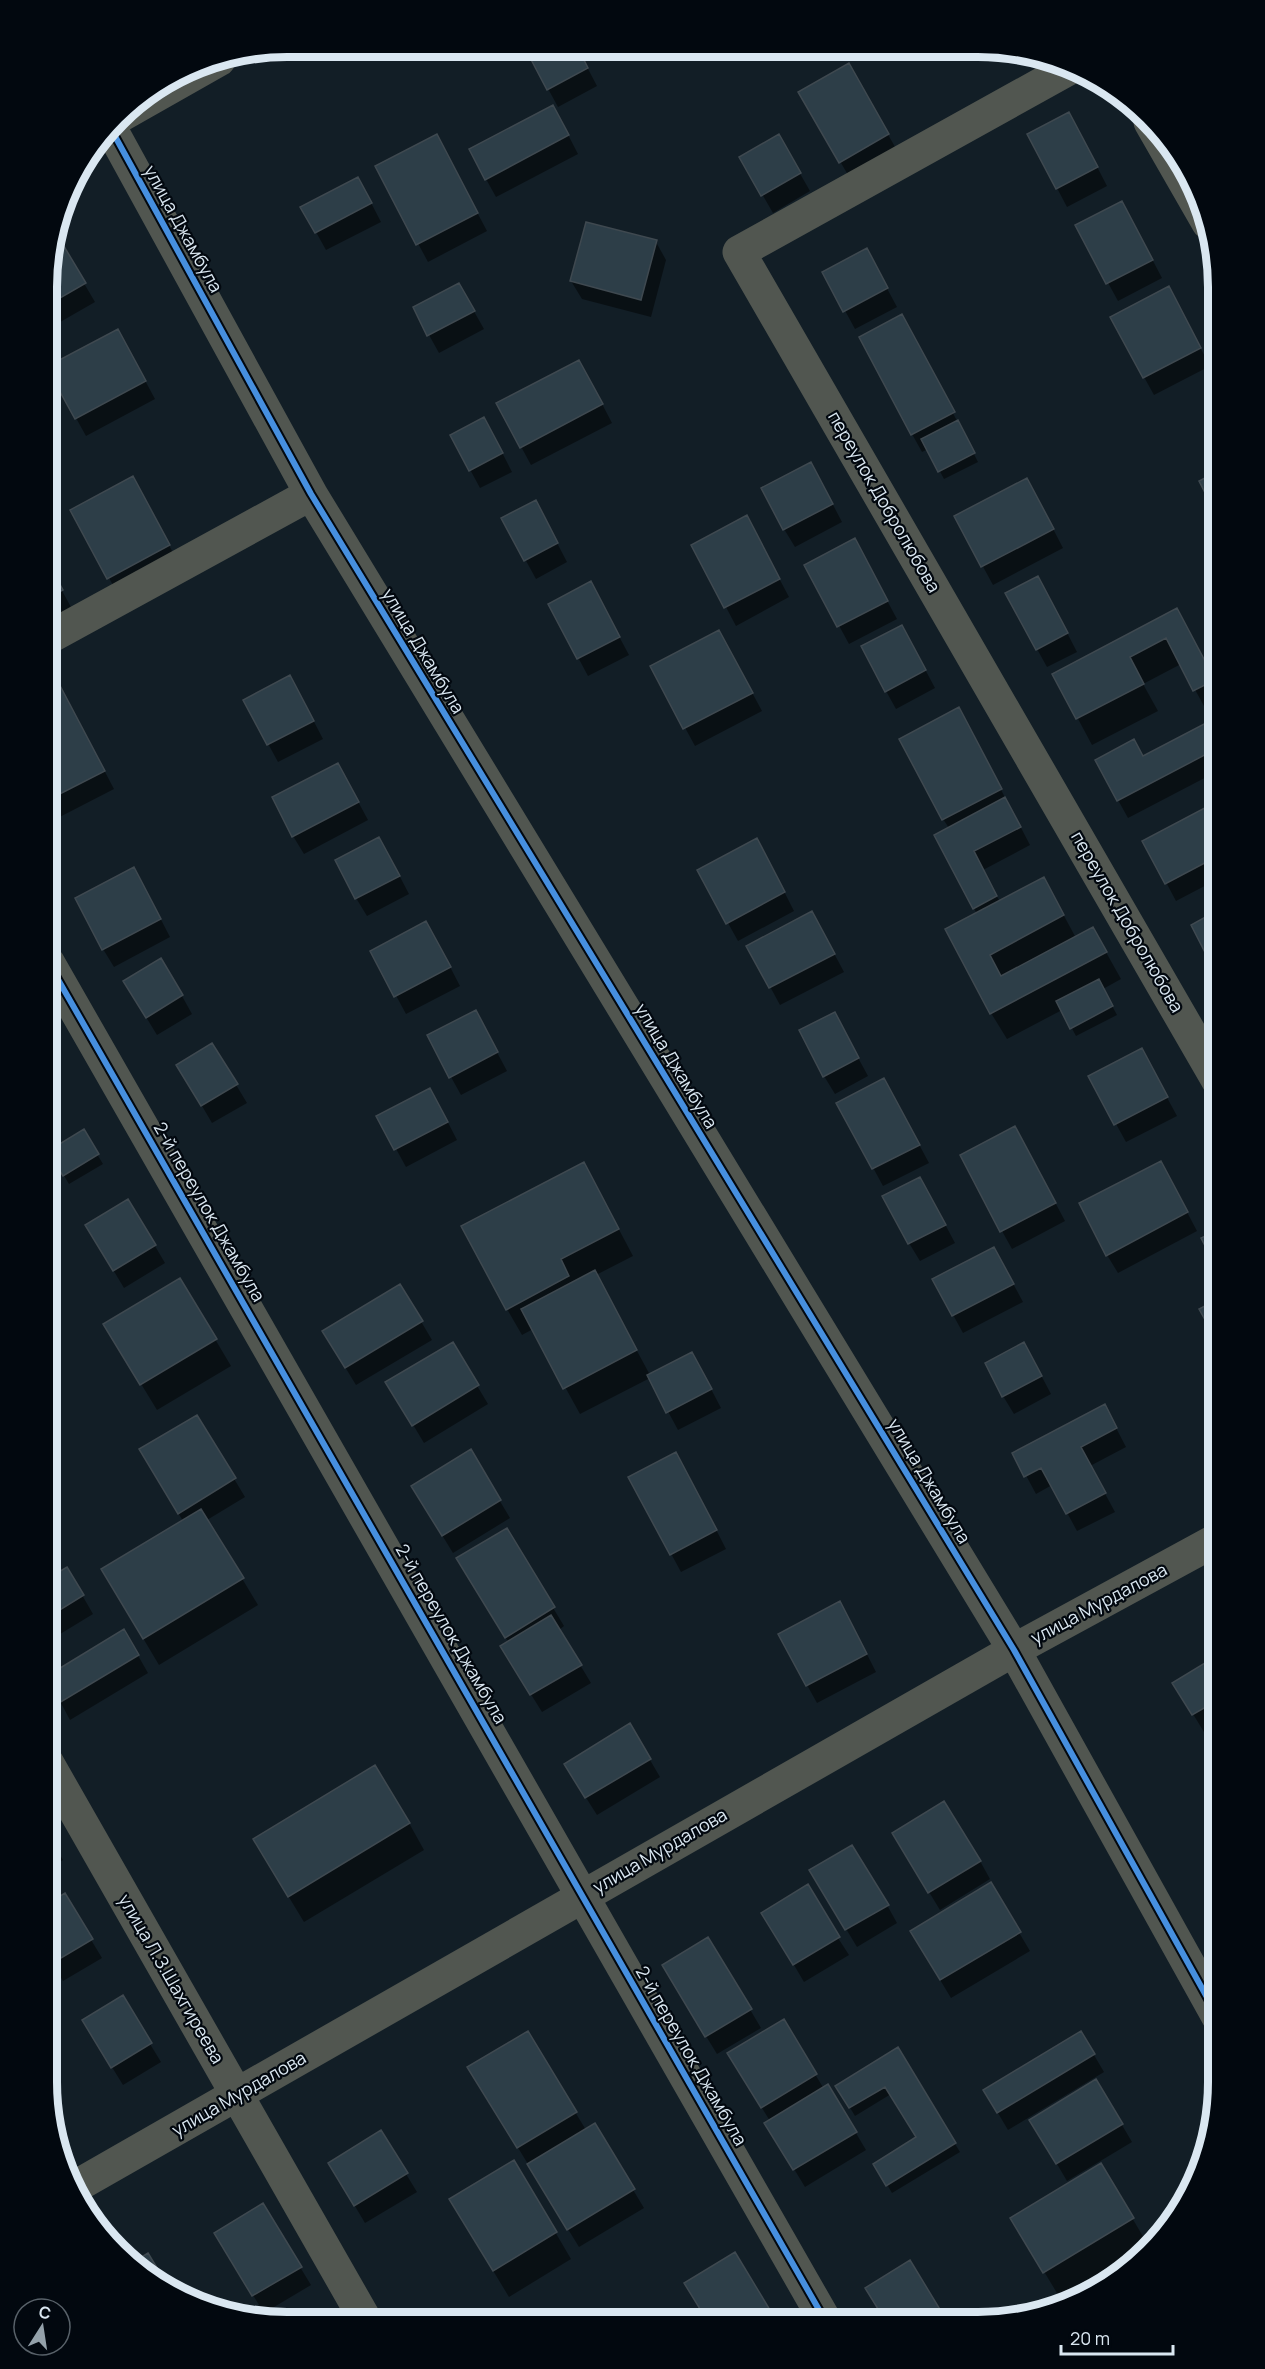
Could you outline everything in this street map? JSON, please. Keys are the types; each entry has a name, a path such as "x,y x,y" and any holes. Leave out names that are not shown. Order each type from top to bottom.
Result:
{"street":[{"name":"переулок Добролюбова","path":"1061,73 739,252 1208,1064"},
{"name":"улица Джамбула","path":"114,135 311,494 1014,1650 1208,1999"},
{"path":"57,633 311,494"},
{"name":"2-й переулок Джамбула","path":"57,978 820,2312"},
{"name":"улица Мурдалова","path":"81,2184 237,2096 583,1894 1014,1650 1208,1544"},
{"name":"улица Л.З.Шахгиреева","path":"57,1780 361,2312"}],"building":[{"path":"530,57 582,57 588,68 547,90"},
{"path":"849,63 889,134 839,163 798,92"},
{"path":"553,105 569,135 485,180 469,149"},
{"path":"1069,112 1098,167 1056,189 1027,134"},
{"path":"437,134 478,213 416,245 375,166"},
{"path":"779,134 801,173 761,196 739,157"},
{"path":"358,177 372,203 315,233 300,207"},
{"path":"1122,201 1153,260 1106,284 1075,225"},
{"path":"586,222 657,240 641,300 570,281"},
{"path":"61,242 86,283 57,300 57,272"},
{"path":"867,248 888,288 843,312 822,272"},
{"path":"459,283 475,311 427,336 413,307"},
{"path":"1169,286 1201,348 1143,378 1110,317"},
{"path":"902,314 955,412 911,435 859,337"},
{"path":"118,329 146,381 75,419 57,386 57,361"},
{"path":"579,360 603,404 520,448 496,403"},
{"path":"484,417 503,453 469,471 450,435"},
{"path":"958,420 975,453 938,472 921,439"},
{"path":"811,462 833,504 783,530 761,488"},
{"path":"133,476 170,545 107,579 70,510"},
{"path":"1208,476 1208,499 1199,481"},
{"path":"1027,478 1054,529 981,567 954,516"},
{"path":"536,500 558,543 524,561 501,518"},
{"path":"747,515 780,579 724,608 691,545"},
{"path":"855,538 888,601 837,627 804,565"},
{"path":"1038,576 1068,633 1036,650 1005,593"},
{"path":"57,579 63,590 57,593"},
{"path":"591,581 620,637 577,659 548,604"},
{"path":"1177,608 1208,667 1208,684 1193,691 1166,638 1130,657 1144,684 1076,719 1052,674"},
{"path":"902,625 926,670 885,692 861,646"},
{"path":"719,630 753,693 683,729 650,666"},
{"path":"290,675 314,721 267,745 243,700"},
{"path":"57,680 105,771 57,795"},
{"path":"959,707 1002,789 942,820 899,739"},
{"path":"1206,723 1208,753 1117,801 1095,760 1134,739 1143,756"},
{"path":"338,763 359,802 292,837 272,797"},
{"path":"1005,797 1021,827 974,851 997,896 973,909 934,835"},
{"path":"1208,806 1208,861 1165,884 1142,841"},
{"path":"379,837 400,876 355,899 335,860"},
{"path":"757,838 785,892 726,924 697,870"},
{"path":"134,867 161,919 102,950 75,898"},
{"path":"1044,877 1064,915 990,955 1001,976 1093,927 1107,952 990,1014 945,929"},
{"path":"812,911 835,954 769,988 746,946"},
{"path":"1208,916 1208,958 1191,925"},
{"path":"426,921 451,967 394,997 370,951"},
{"path":"161,958 183,995 146,1018 123,981"},
{"path":"1099,979 1113,1006 1070,1029 1056,1001"},
{"path":"476,1010 498,1052 449,1078 427,1035"},
{"path":"835,1012 859,1058 823,1077 799,1030"},
{"path":"212,1043 238,1084 201,1106 176,1065"},
{"path":"1142,1048 1168,1097 1114,1125 1088,1076"},
{"path":"884,1078 920,1145 872,1169 836,1103"},
{"path":"430,1088 448,1122 394,1150 376,1116"},
{"path":"1015,1126 1056,1203 1000,1232 960,1155"},
{"path":"84,1129 99,1154 63,1176 57,1166 57,1146"},
{"path":"1161,1161 1188,1212 1106,1256 1079,1203"},
{"path":"584,1162 619,1229 561,1259 569,1276 506,1310 461,1226"},
{"path":"920,1177 946,1225 908,1244 882,1196"},
{"path":"128,1199 156,1245 113,1271 85,1225"},
{"path":"1208,1235 1208,1252 1201,1238"},
{"path":"994,1247 1014,1284 952,1316 932,1279"},
{"path":"595,1270 637,1350 563,1389 521,1309"},
{"path":"180,1278 217,1339 140,1385 103,1324"},
{"path":"400,1284 423,1321 345,1368 322,1331"},
{"path":"1208,1304 1208,1325 1199,1309"},
{"path":"453,1342 479,1385 412,1426 385,1382"},
{"path":"1024,1342 1042,1376 1002,1397 985,1363"},
{"path":"692,1352 712,1389 666,1413 647,1375"},
{"path":"1105,1404 1117,1428 1081,1447 1106,1493 1066,1514 1041,1468 1024,1477 1012,1453"},
{"path":"197,1415 236,1478 178,1514 139,1449"},
{"path":"471,1449 501,1500 442,1536 411,1486"},
{"path":"676,1452 717,1530 670,1555 628,1477"},
{"path":"201,1509 244,1578 143,1639 101,1569"},
{"path":"507,1528 555,1607 505,1638 456,1558"},
{"path":"67,1567 84,1595 57,1612 57,1573"},
{"path":"840,1601 867,1654 806,1686 778,1634"},
{"path":"551,1615 582,1665 530,1695 500,1646"},
{"path":"124,1629 139,1655 59,1703 57,1670"},
{"path":"1208,1661 1208,1706 1192,1715 1172,1683"},
{"path":"630,1723 651,1759 585,1798 564,1764"},
{"path":"375,1765 410,1823 288,1897 253,1839"},
{"path":"944,1801 981,1861 928,1893 892,1833"},
{"path":"852,1845 889,1905 845,1930 809,1870"},
{"path":"991,1882 1021,1932 940,1980 910,1931"},
{"path":"808,1884 840,1937 793,1965 761,1913"},
{"path":"65,1893 93,1939 57,1960 57,1898"},
{"path":"708,1937 752,2009 705,2037 662,1965"},
{"path":"123,1995 152,2043 111,2068 82,2020"},
{"path":"784,2019 817,2074 761,2108 727,2053"},
{"path":"528,2031 577,2112 517,2148 467,2067"},
{"path":"1081,2031 1095,2054 997,2113 983,2090"},
{"path":"898,2047 956,2143 886,2186 873,2164 916,2137 885,2087 849,2108 835,2086"},
{"path":"1096,2079 1123,2124 1056,2164 1029,2120"},
{"path":"828,2084 857,2132 793,2170 764,2123"},
{"path":"595,2123 635,2189 567,2230 527,2164"},
{"path":"381,2130 408,2173 354,2206 328,2163"},
{"path":"514,2160 557,2232 493,2271 449,2199"},
{"path":"1101,2163 1134,2218 1043,2273 1010,2218"},
{"path":"263,2203 302,2267 252,2296 214,2233"},
{"path":"735,2252 770,2310 767,2312 702,2312 684,2283"},
{"path":"148,2253 161,2274 159,2273 139,2258"},
{"path":"910,2260 942,2312 880,2312 865,2288"}],"cycle path":[{"path":"114,135 311,494 1014,1650 1208,1999"},
{"path":"57,978 820,2312"}]}
